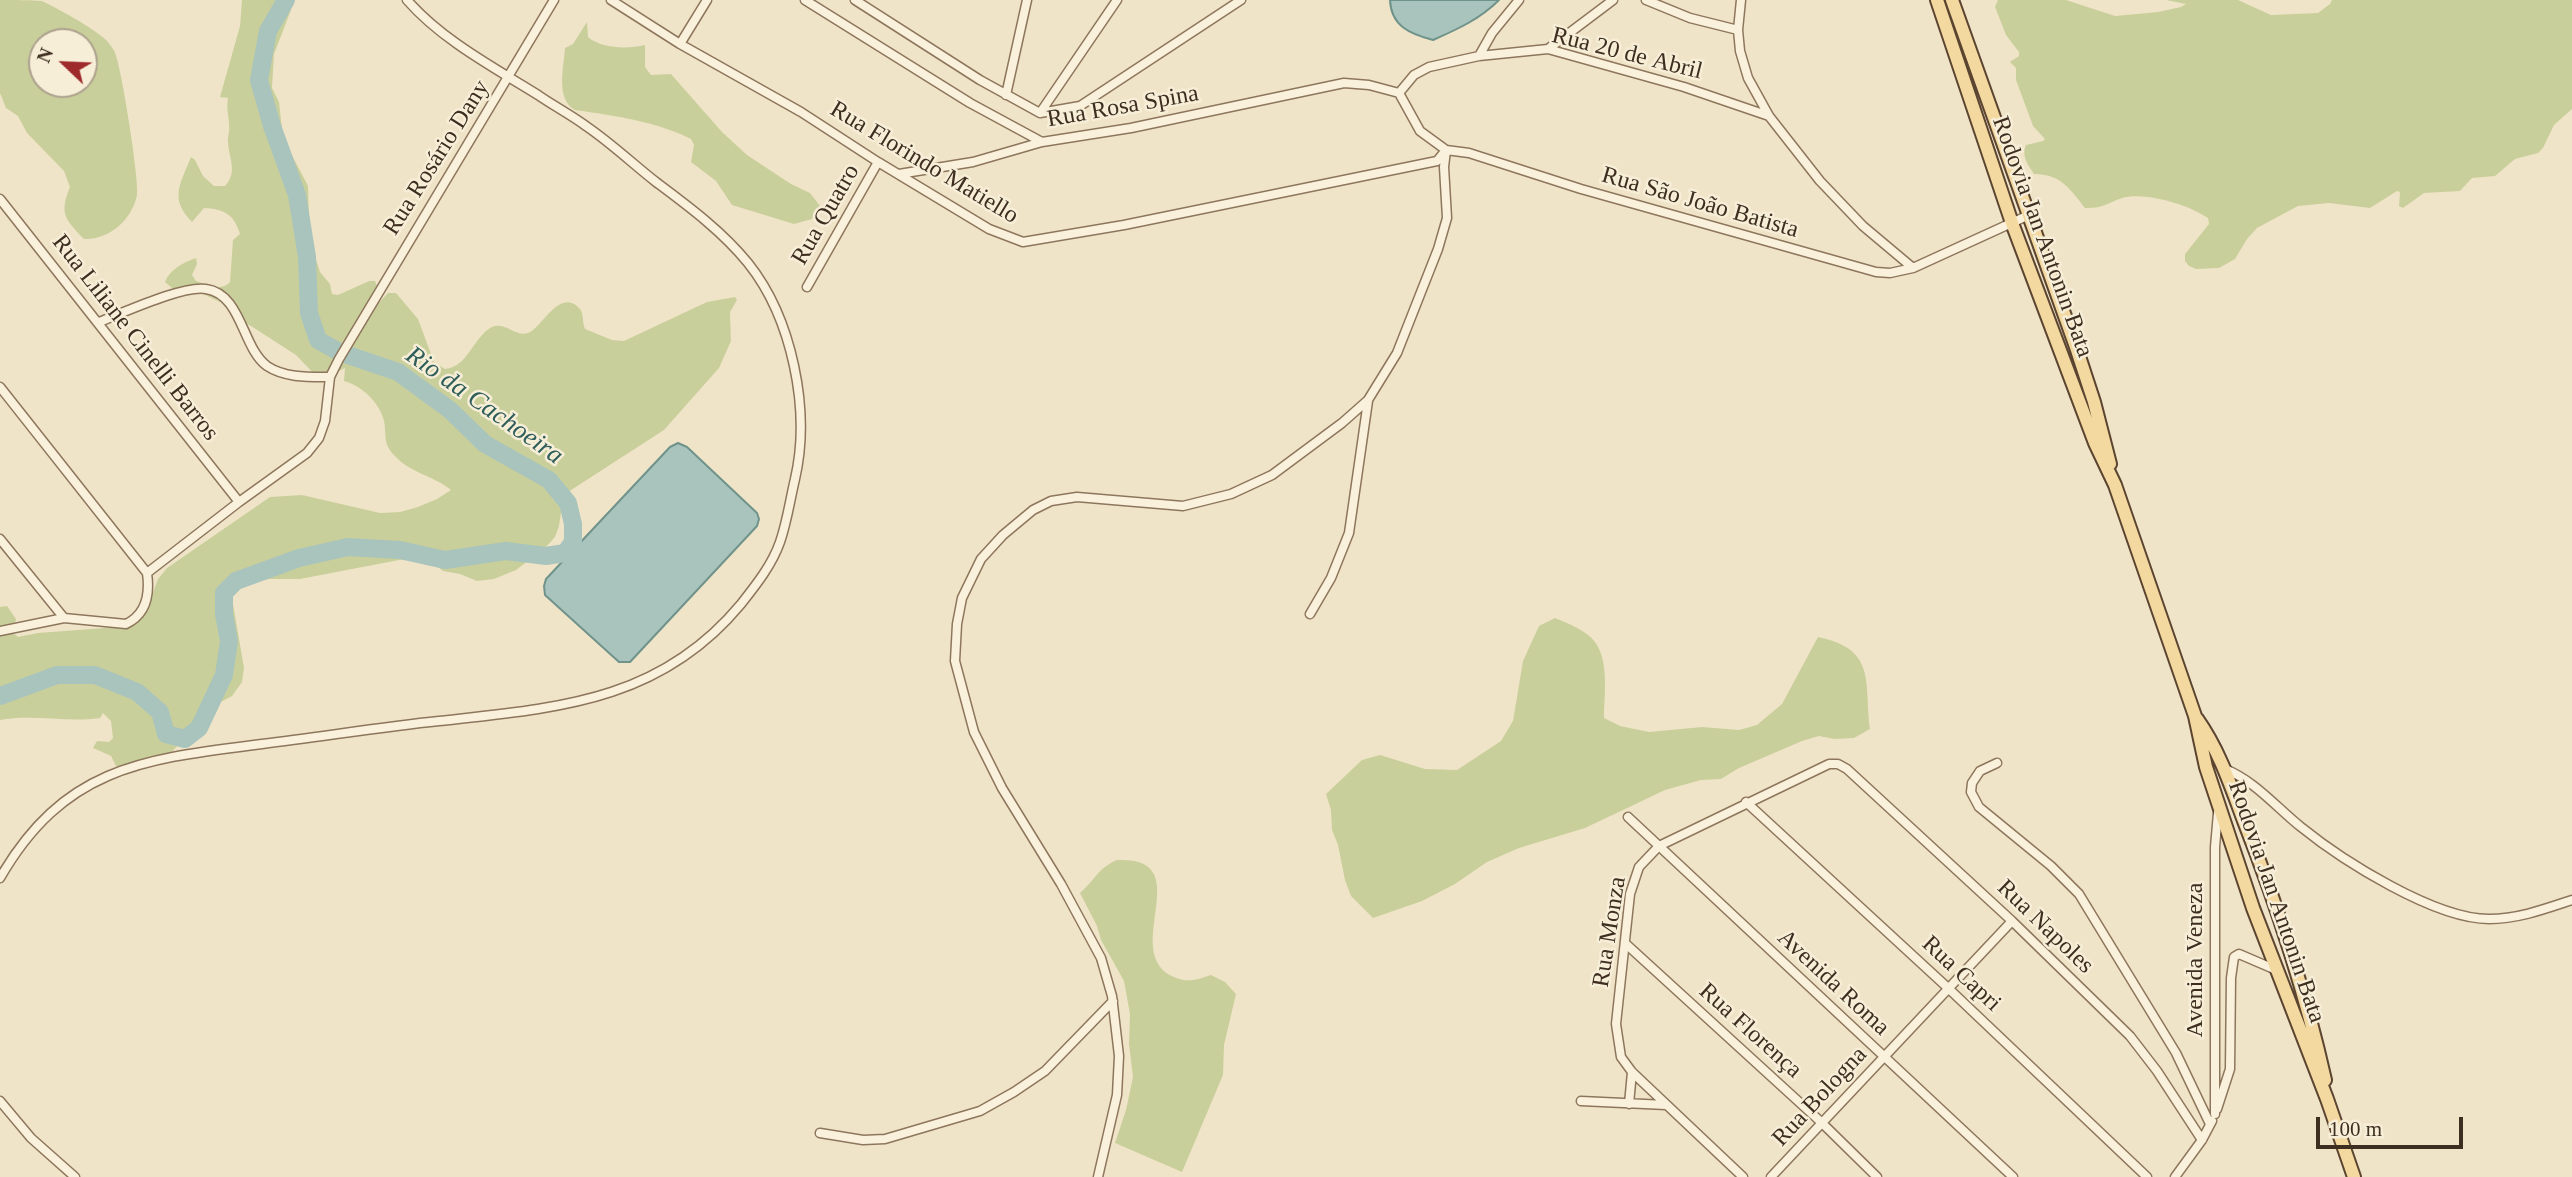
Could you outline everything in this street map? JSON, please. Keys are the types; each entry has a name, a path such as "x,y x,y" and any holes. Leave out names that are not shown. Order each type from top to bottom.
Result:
{"main road":[{"name":"Rodovia Jan Antonin Bata","path":"1937,0 2012,223 2095,443 2115,485 2195,716 2197,736 2219,807 2274,969 2327,1100 2354,1177"},
{"name":"Rodovia Jan Antonin Bata","path":"1952,0 2091,391 2115,485"},
{"name":"Rodovia Jan Antonin Bata","path":"2195,716 2225,769 2272,892 2293,958 2325,1079 2327,1100"},
{"path":"2219,807 2237,802"},
{"path":"2274,969 2288,965 2293,958"}],"street":[{"path":"0,878 13,855 45,816 83,787 126,768 180,754 505,714 575,703 622,691 658,674 694,650 726,622 759,582 779,545 798,466 800,414 796,374 786,331 770,295 747,262 691,208 587,127 452,39 407,0"},
{"name":"Rua Rosário Dany","path":"330,377 352,335 510,78 554,0"},
{"name":"Rua Florindo Matiello","path":"611,0 680,44 801,112 878,162 1010,239 1034,242 1437,160 1446,150"},
{"path":"680,44 707,0"},
{"path":"855,0 1006,95 1040,113 1080,106 1241,0"},
{"path":"1006,95 1027,0"},
{"path":"1040,113 1117,0"},
{"path":"1479,55 1492,33 1519,0"},
{"path":"1548,49 1613,0"},
{"path":"1646,0 1690,18 1738,30"},
{"path":"1741,0 1738,30 1748,78 1769,116 1845,208 1913,268"},
{"name":"Rua Rosa Spina","path":"805,1 981,109 1042,142 1131,128 1344,83 1369,85 1399,93"},
{"name":"Rua 20 de Abril","path":"1399,93 1414,75 1429,68 1479,55 1548,49 1685,87 1769,116"},
{"name":"Rua São João Batista","path":"1399,93 1420,131 1446,150 1469,153 1606,196 1876,272 1890,274 1913,268 2029,215"},
{"path":"899,174 973,162 1042,142"},
{"path":"1098,1177 1117,1095 1119,1056 1113,1001 1101,958 1061,884 1002,788 974,732 955,661 962,598 981,559 1003,535 1033,510 1051,501 1077,497 1183,506 1231,494 1272,475 1342,424 1368,400 1396,353 1438,249 1447,218 1444,167 1446,150"},
{"name":"Rua Quatro","path":"807,287 878,162"},
{"name":"Rua Liliane Cinelli Barros","path":"0,199 239,502"},
{"path":"99,322 188,290 204,288 225,299 265,364 282,373 330,377 325,421 319,438 307,453 148,573"},
{"path":"0,387 148,573 149,587 142,613 127,624 64,618 0,631"},
{"path":"1310,614 1331,578 1349,533 1368,400"},
{"path":"0,539 64,618"},
{"path":"1997,763 1980,771 1972,783 1971,792 1979,807 2051,866 2079,894 2176,1053 2210,1124"},
{"name":"Rua Monza","path":"1743,1177 1632,1072 1621,1057 1616,1024 1630,894 1647,856 1659,846 1746,802 1829,764 1838,764"},
{"name":"Rua Napoles","path":"1838,764 1847,769 2012,920 2130,1036 2157,1071 2202,1140"},
{"path":"2225,769 2248,780 2280,811 2322,844 2418,900 2440,909 2462,917 2491,919 2532,914 2572,900"},
{"name":"Rua Capri","path":"1746,802 1948,988 2147,1177"},
{"name":"Avenida Veneza","path":"2215,1114 2215,847 2219,807"},
{"name":"Avenida Roma","path":"1628,817 2013,1177"},
{"name":"Rua Bologna","path":"1770,1177 2012,920"},
{"name":"Rua Florença","path":"1626,944 1821,1122 1877,1177"},
{"name":"Avenida Veneza","path":"2175,1177 2202,1140 2224,1095 2230,1069 2231,978 2234,957 2239,954 2247,956 2274,969"},
{"path":"820,1133 863,1140 885,1139 980,1111 1045,1071 1113,1001"},
{"path":"1629,1104 1632,1072"},
{"path":"0,1101 31,1138 75,1177"},
{"path":"1581,1101 1666,1105"},
{"path":"1728,1164 1729,1177"}],"green space":[{"path":"0,0 42,1 90,28 28,28 28,98 98,98 98,33 109,43 118,62 137,186 137,195 130,213 118,227 102,236 84,239 66,216 65,204 70,187 64,171 27,133 18,116 6,108 0,93"},
{"path":"242,0 291,0 291,10 274,54 272,88 279,102 283,138 308,186 315,256 320,272 330,284 332,294 338,295 369,281 375,281 377,286 372,310 388,293 396,293 418,319 434,362 445,369 459,363 492,327 501,326 519,333 528,333 552,310 565,302 573,303 580,309 585,329 612,340 624,341 707,302 735,297 737,300 730,312 731,341 719,368 664,430 568,492 563,499 555,537 516,570 494,579 477,581 443,571 420,556 300,579 269,579 243,584 236,589 232,598 244,668 242,682 232,696 215,705 202,729 183,740 167,757 122,769 117,768 111,756 93,748 97,741 109,742 113,738 111,721 103,713 100,718 75,720 0,720 0,607 7,606 16,619 13,633 18,637 118,627 146,612 158,579 167,568 270,497 302,495 380,513 400,512 418,507 451,490 408,467 391,451 382,414 374,401 363,391 344,381 345,368 328,376 317,377 296,355 236,319 224,304 199,292 172,288 165,282 178,267 196,258 197,264 192,275 196,281 218,287 230,282 233,240 240,234 235,222 223,211 204,208 192,222 181,206 179,191 191,157 203,176 214,186 225,186 231,176 228,98 220,97 240,26"},
{"path":"1998,0 2066,0 2115,16 2158,12 2186,4 2166,0 2238,0 2271,15 2318,13 2332,0 2572,0 2572,109 2554,125 2538,153 2515,159 2495,176 2472,178 2460,191 2424,193 2403,208 2399,206 2400,192 2397,191 2370,208 2329,203 2298,206 2257,228 2235,259 2219,268 2196,269 2185,261 2185,254 2209,224 2208,218 2200,213 2167,200 2142,196 2131,196 2100,207 2085,208 2058,180 2034,174 2024,153 2026,145 2045,139 2033,126 2016,80 2016,68 2010,62 2019,56 2019,52 2006,35 1995,7"},
{"path":"587,22 588,37 600,44 623,47 645,45 645,67 651,75 671,74 722,132 747,155 791,184 810,193 820,206 812,219 794,224 732,205 716,181 691,162 694,145 691,139 649,123 575,110 569,105 562,82 565,48 573,44"},
{"path":"1555,618 1584,632 1597,645 1604,671 1604,718 1620,726 1649,732 1702,727 1739,730 1757,725 1782,704 1818,637 1837,642 1859,659 1866,682 1870,729 1854,738 1834,739 1819,736 1802,741 1739,768 1721,779 1701,780 1665,790 1585,828 1519,848 1487,862 1455,884 1422,901 1373,918 1351,896 1332,830 1331,810 1326,794 1362,760 1380,755 1425,769 1457,770 1501,741 1513,721 1523,661 1539,626"},
{"path":"1117,860 1141,863 1153,873 1157,889 1153,948 1159,965 1174,977 1183,980 1211,975 1225,982 1236,994 1224,1045 1223,1075 1182,1172 1115,1143 1133,1077 1129,1044 1130,1014 1124,981 1101,940 1080,893 1101,871"}],"water":[{"path":"1390,0 1499,0 1460,28 1433,40 1403,28 1394,16"},
{"path":"678,443 687,447 757,513 759,519 757,526 630,662 619,662 545,595 544,586 546,579 670,447"}],"waterway":[{"name":"Rio da Cachoeira","path":"0,696 57,675 95,675 137,692 160,712 166,734 185,739 199,728 224,675 229,641 224,614 224,593 236,581 299,558 348,547 400,550 445,560 506,551 546,556 565,553 573,542 573,524 568,503 549,480 485,444 450,410 398,372 339,352 318,340 309,313 307,257 297,195 259,80 268,31 286,0"}]}
